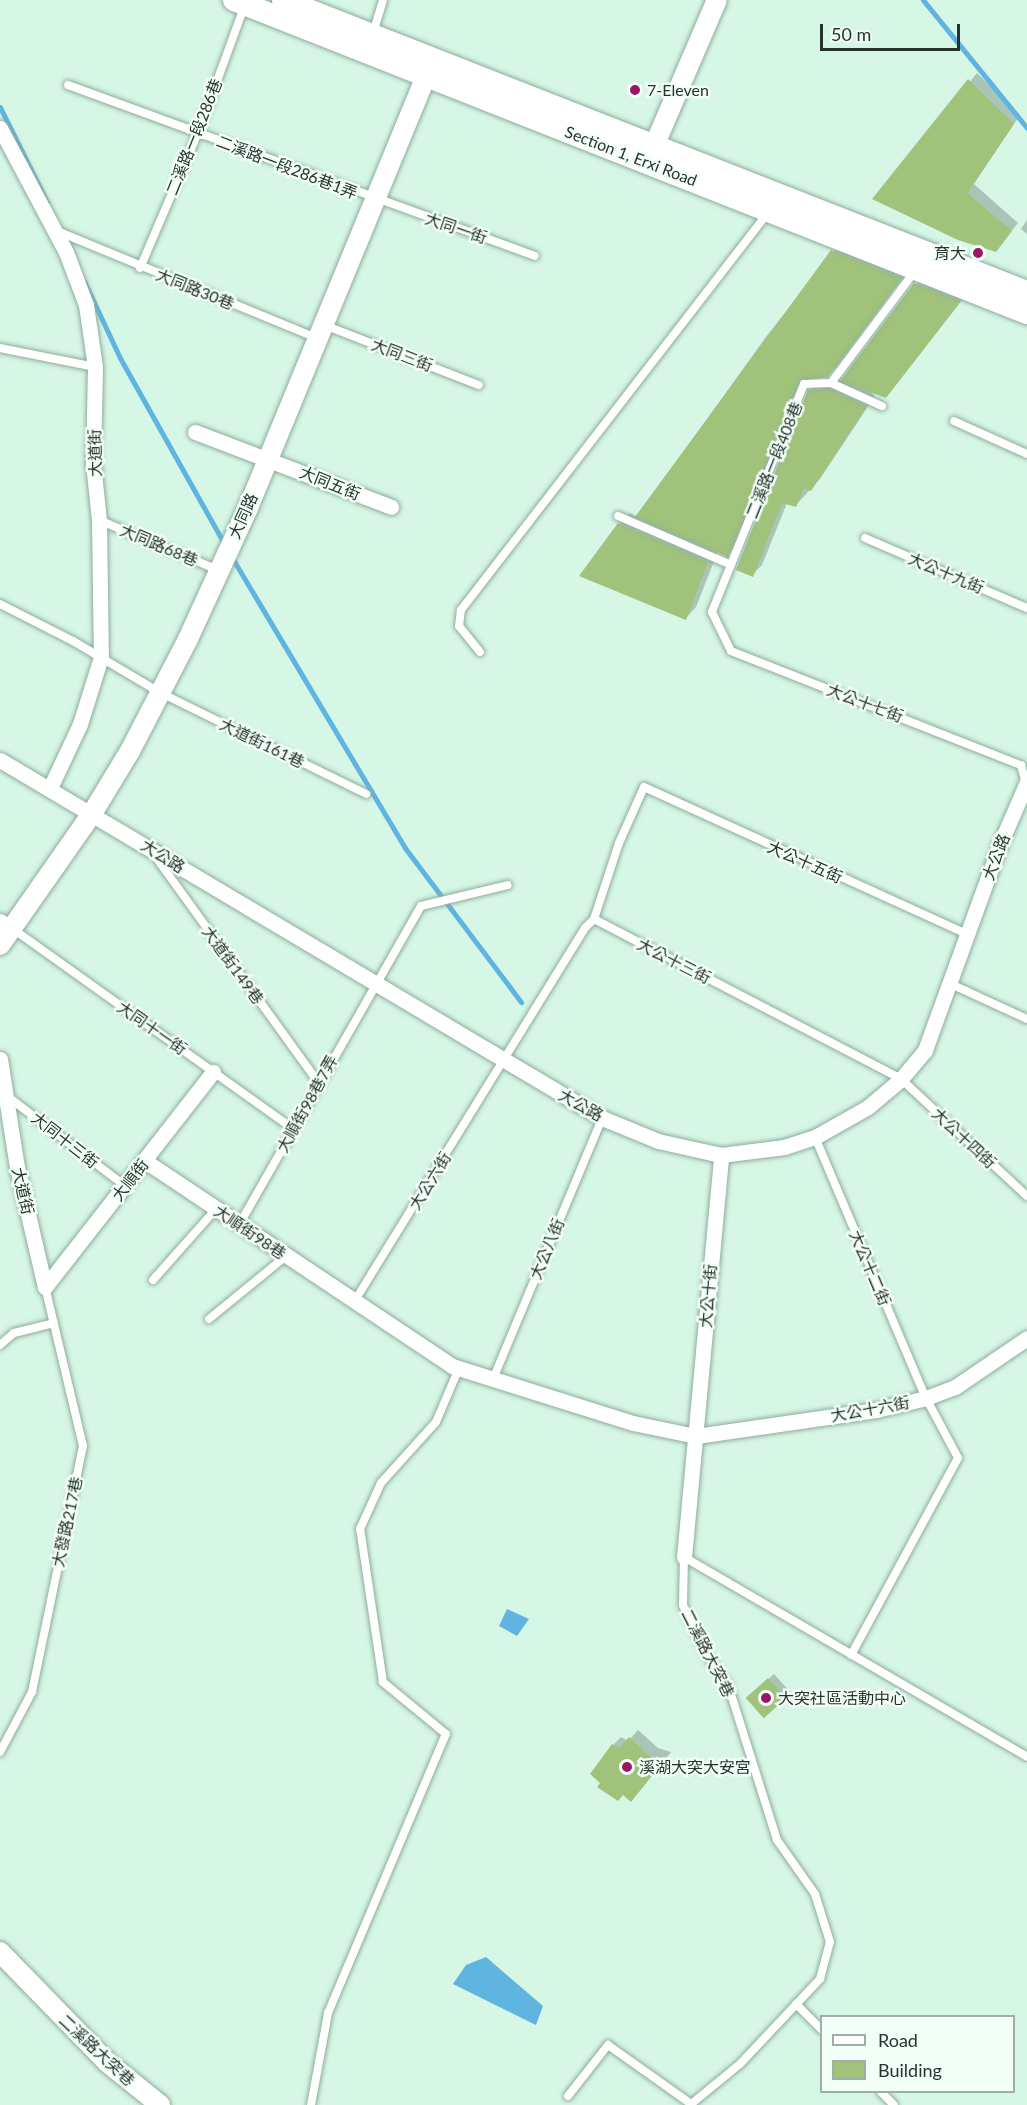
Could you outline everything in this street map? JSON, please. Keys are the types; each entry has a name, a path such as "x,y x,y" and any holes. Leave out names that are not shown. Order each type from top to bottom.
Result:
{"main road":[{"name":"Section 1, Erxi Road","path":"283,0 370,44 429,69 921,259 1027,313"},
{"name":"Section 1, Erxi Road","path":"239,2 370,44"},
{"name":"Section 1, Erxi Road","path":"651,154 769,210 1027,292"}],"street":[{"path":"651,154 717,0"},
{"name":"大同路","path":"0,945 5,924 93,812 130,752 232,541 377,201 429,69"},
{"name":"大道街","path":"0,128 55,230 86,305 95,368 93,463 99,520 101,657 80,724 50,788"},
{"name":"大同五街","path":"195,432 268,458 391,507"},
{"name":"大公路","path":"0,760 93,812 602,1118 658,1141 721,1155 775,1149 815,1137 868,1107 902,1079 925,1050 951,984 967,934 1027,783"},
{"name":"大道街","path":"0,1059 17,1167 45,1287"},
{"name":"大順街","path":"45,1287 213,1072"},
{"name":"大公十街","path":"684,1557 721,1155"},
{"name":"大順街98巷","path":"145,1161 354,1302"},
{"path":"354,1302 459,1368 492,1381 633,1423 696,1436"},
{"name":"大公十六街","path":"696,1436 876,1410 926,1398 955,1387 1027,1338"},
{"name":"二溪路大突巷","path":"0,1952 108,2063 160,2105"}],"lane":[{"path":"370,44 383,0"},
{"name":"二溪路一段286巷","path":"140,268 198,133 239,2"},
{"name":"二溪路一段286巷1弄","path":"68,85 377,201"},
{"name":"大同一街","path":"377,201 535,256"},
{"path":"480,652 459,626 461,610 769,210"},
{"name":"大同路30巷","path":"55,230 140,268 322,332"},
{"path":"882,406 831,383 921,259"},
{"name":"大同三街","path":"322,332 479,386"},
{"path":"0,348 95,368"},
{"name":"二溪路一段408巷","path":"712,612 804,384 831,383"},
{"path":"954,421 1027,454"},
{"path":"618,516 731,565"},
{"name":"大同路68巷","path":"99,520 221,565"},
{"name":"大公十九街","path":"865,538 1027,608"},
{"name":"大道街161巷","path":"0,604 101,657 159,692 366,794"},
{"name":"大公十七街","path":"712,612 731,651 1021,765 1027,783"},
{"name":"大公十五街","path":"594,919 619,843 644,787 967,934"},
{"name":"大道街149巷","path":"147,846 319,1083"},
{"name":"大順街98巷7弄","path":"239,1225 375,982 421,906 508,885"},
{"path":"506,1060 585,928 594,919"},
{"name":"大公十三街","path":"594,919 902,1079"},
{"name":"大同十一街","path":"5,924 293,1129"},
{"path":"951,984 1027,1019"},
{"name":"大公六街","path":"354,1302 506,1060"},
{"name":"大公十四街","path":"902,1079 1027,1196"},
{"name":"大同十三街","path":"5,1094 125,1186"},
{"name":"大公八街","path":"492,1381 602,1118"},
{"name":"大公十二街","path":"815,1137 926,1398 958,1458 851,1655"},
{"path":"153,1281 216,1209"},
{"path":"209,1319 286,1256"},
{"name":"大發路217巷","path":"0,1752 32,1692 83,1446 45,1287"},
{"path":"0,1346 15,1333 54,1323"},
{"path":"311,2105 328,2013 446,1734 383,1682 360,1529 381,1483 436,1422 459,1368"},
{"path":"684,1557 1027,1757"},
{"name":"二溪路大突巷","path":"684,1557 683,1605 706,1653 728,1685 777,1840 815,1894 830,1941 820,1979 740,2064 691,2104"},
{"path":"796,2004 820,2028"},
{"path":"568,2096 608,2045 691,2104"},
{"path":"883,2093 894,2105"}],"water":[{"path":"507,1609 529,1619 517,1636 499,1626"},
{"path":"486,1957 543,2006 536,2025 453,1984 466,1965"}],"building":[{"path":"968,79 1014,124 967,193 1012,231 996,252 958,240 872,199"},
{"path":"831,250 902,278 828,377 799,381 728,557 635,517"},
{"path":"914,283 961,301 886,398 840,381"},
{"path":"830,389 867,406 811,491 804,488 796,507 782,503 753,577 736,570 808,390"},
{"path":"618,523 708,562 686,620 579,576"},
{"name":"大突社區活動中心","path":"768,1678 786,1698 764,1718 746,1698"},
{"name":"溪湖大突大安宮","path":"629,1737 649,1756 664,1760 631,1802 623,1795 618,1801 597,1787 600,1783 590,1774 612,1744 619,1748"}],"waterway":[{"path":"923,0 1027,128"},
{"path":"0,107 47,202"},
{"path":"84,281 120,358 225,545"},
{"path":"231,556 405,848 521,1002"}],"place":[{"name":"7-Eleven","path":"635,90"},
{"name":"育大","path":"978,253"},
{"name":"大突社區活動中心","path":"766,1698"},
{"name":"溪湖大突大安宮","path":"627,1767"}]}
